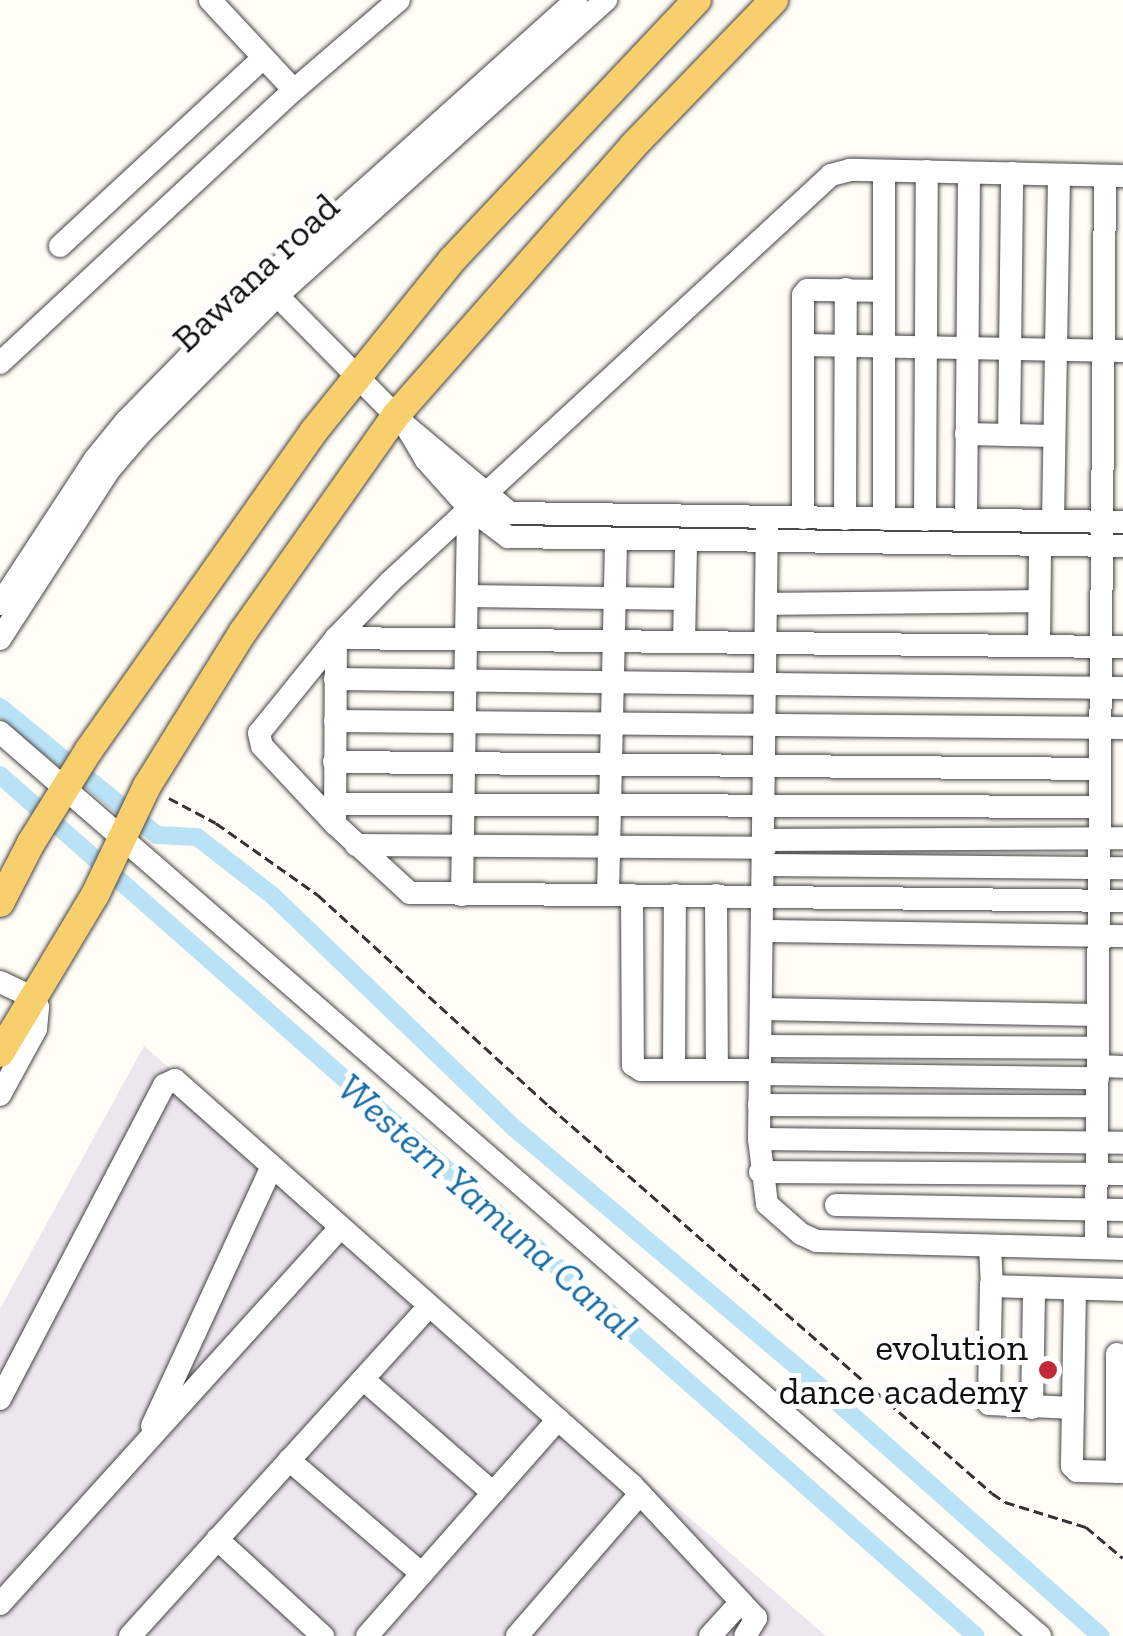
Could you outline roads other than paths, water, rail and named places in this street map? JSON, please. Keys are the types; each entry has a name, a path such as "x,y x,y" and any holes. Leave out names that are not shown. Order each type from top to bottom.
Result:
{"main road":[{"path":"0,903 31,843 89,750 358,376 452,260 698,0"},
{"path":"0,1053 95,896 145,790 243,632 401,420 632,146 774,0"}],"street":[{"path":"210,0 294,90"},
{"path":"0,364 294,90 399,0"},
{"name":"Bawana road","path":"0,604 109,440 572,8 606,0"},
{"path":"60,246 263,58"},
{"path":"1096,1248 1099,900 1111,868 1111,838 1100,806 1112,728 1114,176 850,170 831,175 475,500 336,638 259,733 262,746 335,814 356,845 410,893 462,895 675,895 716,896 764,896 1099,900 1123,900"},
{"path":"884,171 884,519"},
{"path":"925,520 927,172"},
{"path":"966,520 969,173"},
{"path":"1009,435 1012,174"},
{"path":"1053,521 1059,175"},
{"path":"270,288 401,420 417,451 475,500 508,538 1112,546"},
{"name":"Bawana road","path":"0,638 124,451 270,288"},
{"path":"845,519 846,290"},
{"path":"803,518 804,292 884,291"},
{"path":"802,345 1113,351"},
{"path":"966,434 1054,436"},
{"path":"475,500 524,515 1112,522"},
{"path":"462,895 467,596 475,500"},
{"path":"767,518 759,1139 764,1195 773,1212 810,1238 836,1242 1123,1249"},
{"path":"608,895 616,542"},
{"path":"684,642 686,542"},
{"path":"1038,646 1040,545"},
{"path":"467,596 684,599"},
{"path":"768,604 1038,601"},
{"path":"336,638 1112,646"},
{"path":"335,814 336,638"},
{"path":"336,680 1112,688"},
{"path":"335,721 1112,728"},
{"path":"0,732 123,833 1040,1636"},
{"path":"334,762 1108,772"},
{"path":"335,814 464,805 1100,806"},
{"path":"765,851 1111,838"},
{"path":"356,845 765,851 1111,868"},
{"path":"632,895 632,1061 641,1070 760,1072 1098,1040 1123,1029"},
{"path":"674,1070 675,895"},
{"path":"716,896 718,1070"},
{"path":"763,931 1123,936"},
{"path":"1098,969 1123,969"},
{"path":"0,982 34,998 38,1006 36,1029 0,1095"},
{"path":"1098,1040 1123,1002"},
{"path":"762,1010 1098,1040 1123,1067"},
{"path":"761,1046 1098,1040"},
{"path":"0,1399 164,1085 170,1081 181,1084 640,1494 756,1618 745,1636"},
{"path":"760,1104 1097,1106"},
{"path":"759,1139 1123,1143"},
{"path":"142,1447 272,1166"},
{"path":"760,1172 1123,1174"},
{"path":"836,1172 836,1242"},
{"path":"836,1205 1123,1210"},
{"path":"0,1604 340,1228"},
{"path":"990,1246 988,1400 996,1407 1073,1408"},
{"path":"990,1284 1123,1290"},
{"path":"1032,1408 1034,1288"},
{"path":"1074,1354 1120,1354 1120,1472 1073,1469 1073,1408 1075,1289"},
{"path":"145,1631 217,1539 429,1306"},
{"path":"363,1378 493,1493"},
{"path":"367,1636 558,1419"},
{"path":"289,1460 422,1574"},
{"path":"517,1636 640,1494"},
{"path":"217,1539 323,1636"},
{"path":"710,1636 741,1602"}],"waterway":[{"path":"0,707 157,835 197,837 273,896 512,1126 818,1385 1101,1636"},
{"name":"Western Yamuna Canal","path":"0,775 976,1636"}],"place":[{"name":"evolution dance academy","path":"1048,1370"}]}
